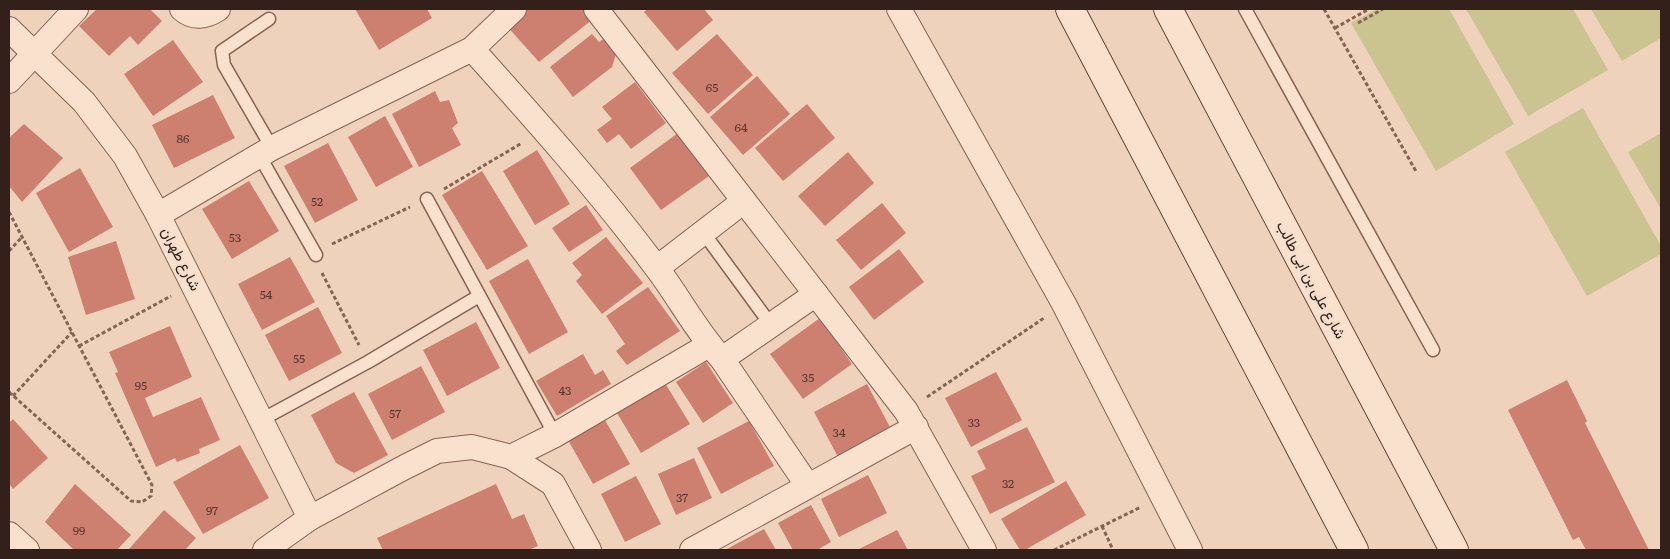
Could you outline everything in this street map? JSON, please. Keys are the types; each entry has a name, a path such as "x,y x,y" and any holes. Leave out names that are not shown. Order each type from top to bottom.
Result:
{"street":[{"path":"9,81 76,9"},
{"path":"182,9 199,17 218,9"},
{"path":"158,215 265,152 472,49 514,9"},
{"path":"596,9 911,419 984,550"},
{"path":"898,9 1064,304 1190,550"},
{"path":"1070,9 1354,550"},
{"name":"شارع على بن ابى طالب","path":"1168,9 1454,550"},
{"name":"شارع طهران","path":"9,29 84,102 125,156 158,215 310,518"},
{"path":"472,49 602,198 657,268 808,486"},
{"path":"657,268 744,201"},
{"path":"511,457 771,325 816,294"},
{"path":"692,550 808,486 911,419"},
{"path":"265,550 310,518 437,452 472,447 511,457 553,484 589,550"},
{"path":"9,534 27,550"}],"lane":[{"path":"1245,9 1433,350"},
{"path":"269,19 232,43 222,52 224,64 316,255"},
{"path":"427,199 555,435"},
{"path":"703,232 771,325"},
{"path":"261,420 368,362 479,296"}],"path":[{"path":"1324,9 1417,173"},
{"path":"1335,28 1369,9"},
{"path":"1358,23 1383,9"},
{"path":"368,362 317,263 316,255 322,249 427,199 544,130"},
{"path":"9,212 152,485 150,496 142,502 131,501 9,392"},
{"path":"9,251 22,237"},
{"path":"79,346 193,284"},
{"path":"911,419 1064,304"},
{"path":"13,396 72,332"},
{"path":"1054,550 1162,496"},
{"path":"1102,526 1113,550"}],"shaded area":[{"path":"1377,9 1449,9 1514,124 1436,171 1351,23"},
{"path":"1466,9 1573,9 1608,70 1528,116"},
{"path":"1591,9 1661,9 1661,38 1622,61"},
{"path":"1583,108 1661,246 1661,254 1587,296 1505,152"},
{"path":"1661,133 1661,209 1628,152"}],"building":[{"path":"97,9 150,9 162,21 138,45 130,36 109,56 79,26"},
{"path":"355,9 427,9 432,18 379,50"},
{"path":"524,9 584,9 593,19 539,62 505,24"},
{"path":"647,9 704,9 713,20 677,51 644,12"},
{"path":"592,34 599,42 606,37 617,51 612,67 573,97 550,67"},
{"path":"717,34 753,75 708,114 672,73"},
{"path":"173,40 203,82 153,116 124,74"},
{"path":"757,76 790,114 743,155 710,117"},
{"path":"635,82 666,123 631,149 619,134 607,143 597,130 612,119 602,107"},
{"path":"435,91 440,102 449,100 458,123 452,128 461,145 419,167 392,114"},
{"path":"213,95 235,138 174,168 152,125"},
{"path":"807,104 835,138 783,181 755,148"},
{"path":"385,116 413,167 376,187 348,137"},
{"path":"24,124 63,158 22,202 9,186 9,138"},
{"path":"678,133 709,176 661,210 630,168"},
{"path":"328,143 358,200 315,223 284,166"},
{"path":"537,150 570,204 535,225 503,171"},
{"path":"848,152 874,183 825,226 798,196"},
{"path":"80,168 113,227 69,252 36,193"},
{"path":"482,171 528,246 487,270 442,195"},
{"path":"249,181 279,231 232,259 202,209"},
{"path":"882,203 906,233 861,270 836,240"},
{"path":"586,205 603,230 569,252 552,228"},
{"path":"606,237 643,283 602,314 576,281 582,275 572,263"},
{"path":"116,241 135,299 86,315 68,257"},
{"path":"899,249 924,282 874,320 849,287"},
{"path":"290,257 315,302 262,330 238,284"},
{"path":"528,259 568,332 529,354 489,281"},
{"path":"648,287 680,331 627,365 616,351 625,344 606,316"},
{"path":"318,307 342,353 289,381 265,335"},
{"path":"820,318 852,364 803,399 770,354"},
{"path":"476,322 500,368 447,396 423,350"},
{"path":"170,326 192,377 145,398 153,417 201,397 220,440 199,449 200,453 177,462 175,458 156,467 115,373 118,372 109,352"},
{"path":"583,354 595,375 603,370 611,384 557,416 536,381"},
{"path":"706,362 733,403 703,423 676,382"},
{"path":"421,366 445,412 392,440 368,394"},
{"path":"996,372 1022,420 971,447 945,398"},
{"path":"1567,380 1587,421 1585,423 1649,550 1586,550 1579,537 1573,540 1508,410"},
{"path":"665,383 690,424 641,453 617,413"},
{"path":"867,384 891,429 838,457 814,412"},
{"path":"354,392 388,455 354,473 336,463 311,415"},
{"path":"601,413 630,464 593,484 564,433"},
{"path":"13,419 48,458 13,489 9,483 9,423"},
{"path":"749,421 774,466 721,494 697,448"},
{"path":"1027,427 1055,482 990,514 971,476 986,469 977,451"},
{"path":"240,445 269,498 203,534 173,482"},
{"path":"694,458 712,498 676,515 658,474"},
{"path":"868,475 887,513 839,537 821,499"},
{"path":"636,476 661,524 625,542 601,494"},
{"path":"1066,481 1086,515 1025,550 1020,550 1001,519"},
{"path":"75,484 131,535 117,550 74,550 45,522"},
{"path":"496,484 512,519 524,514 538,546 528,550 383,550 377,538"},
{"path":"811,505 831,542 817,550 793,550 778,523"},
{"path":"164,510 196,538 185,550 128,550"},
{"path":"764,529 776,550 725,550"},
{"path":"897,530 908,550 857,550"}]}
